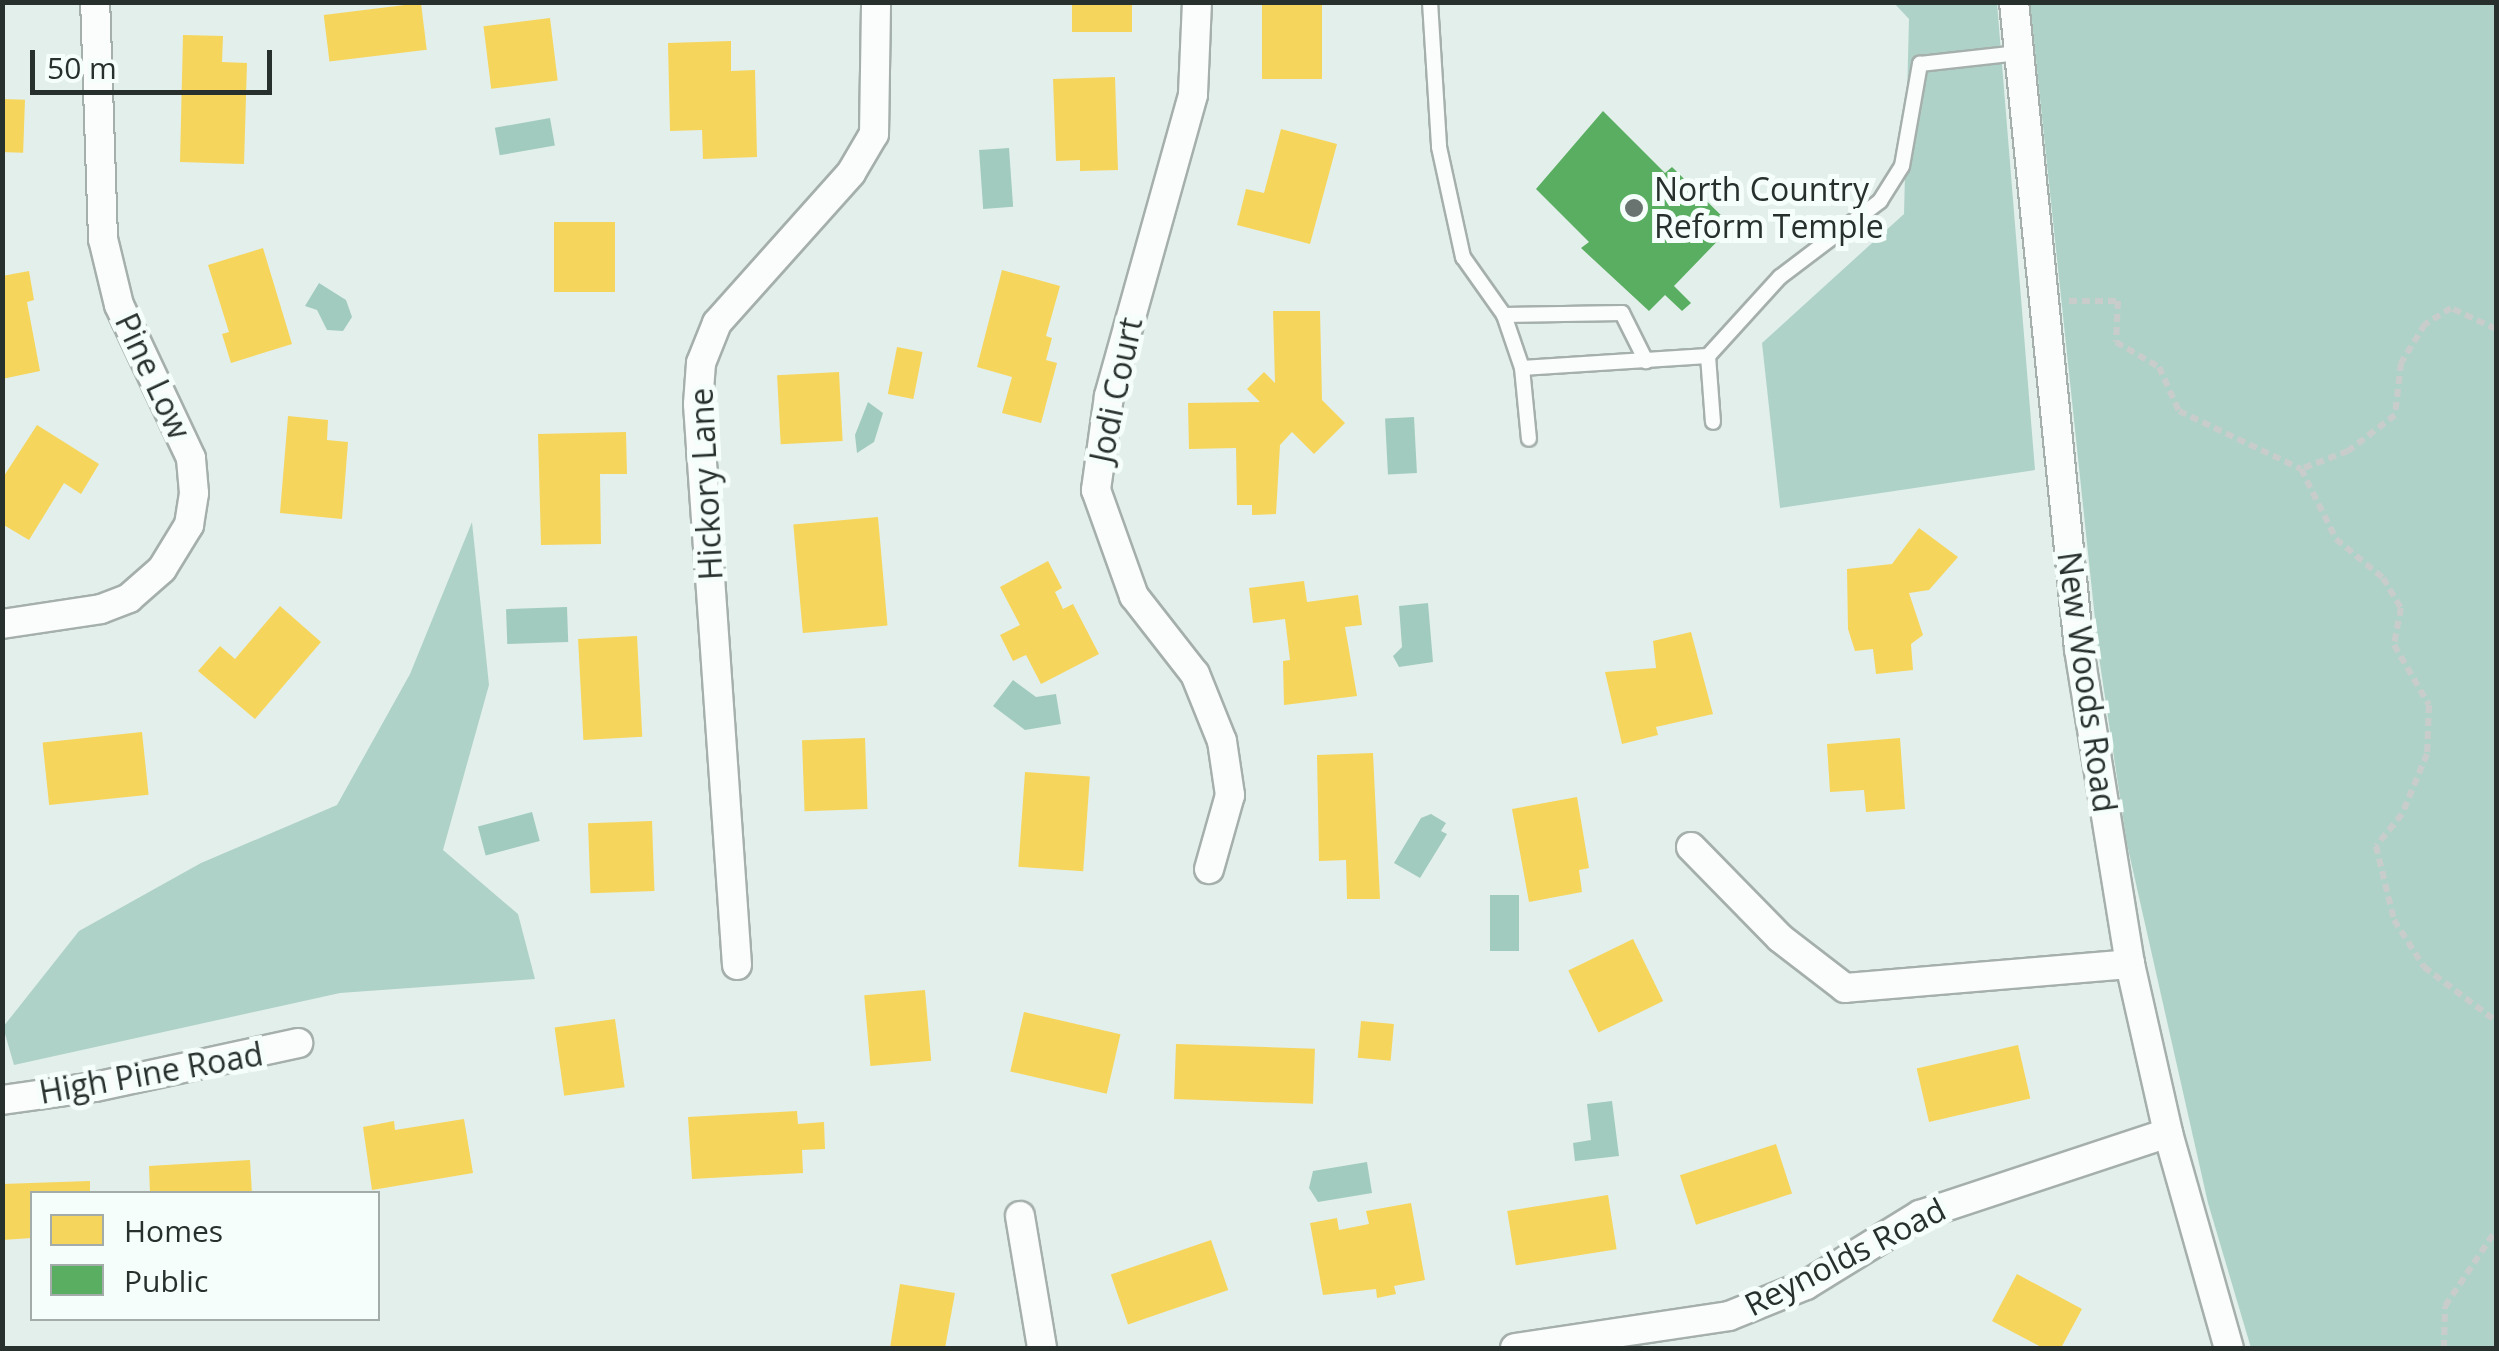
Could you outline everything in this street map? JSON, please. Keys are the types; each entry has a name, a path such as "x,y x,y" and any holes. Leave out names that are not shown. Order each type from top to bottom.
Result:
{"street":[{"name":"Pine Low","path":"2,624 101,609 129,598 162,569 189,525 194,494 191,458 119,304 103,238 96,2"},
{"name":"Hickory Lane","path":"737,965 698,404 701,363 717,323 851,173 874,134 876,2"},
{"name":"Jodi Court","path":"1198,2 1193,95 1109,396 1096,490 1134,596 1195,674 1222,741 1230,795 1208,870"},
{"name":"New Woods Road","path":"2014,2 2079,650 2130,964 2168,1133 2230,1348"},
{"path":"1691,847 1780,938 1844,988 2130,964"},
{"name":"High Pine Road","path":"2,1100 95,1088 298,1043"},
{"name":"Reynolds Road","path":"1514,1348 1729,1316 1806,1285 1920,1215 2168,1133"},
{"path":"1020,1216 1042,1348"}],"lane":[{"path":"1430,2 1439,148 1463,257 1504,315 1522,368 1529,440"},
{"path":"1522,368 1708,356 1780,277 1880,202 1902,166 1920,64 2018,53"},
{"path":"1504,315 1622,313 1646,361"},
{"path":"1708,356 1712,422"}],"path":[{"path":"2041,300 2118,302 2116,342 2159,367 2179,412 2302,468 2336,539 2382,578 2402,608 2394,645 2429,705 2427,754 2402,814 2376,846 2394,920 2424,968 2496,1021"},
{"path":"2302,468 2348,451 2395,415 2401,363 2424,324 2451,308 2496,329"},
{"path":"2444,1348 2445,1306 2496,1230"}],"shaded area":[{"path":"1894,3 1997,3 2035,470 1780,508 1762,343 1904,214 1909,19"},
{"path":"2030,3 2496,3 2496,1348 2251,1348 2208,1203 2127,844 2099,657"},
{"path":"550,118 555,146 500,155 495,128"},
{"path":"1009,148 1013,207 983,209 979,150"},
{"path":"319,283 346,300 352,317 343,331 327,330 317,310 305,306"},
{"path":"868,402 883,413 874,442 857,453 855,435"},
{"path":"1414,417 1417,473 1388,474 1385,419"},
{"path":"472,522 489,685 443,850 518,914 535,979 340,993 14,1065 3,1027 79,931 201,863 337,805 410,674"},
{"path":"1428,603 1433,662 1399,667 1393,656 1402,647 1399,606"},
{"path":"567,607 568,642 507,644 506,609"},
{"path":"1013,680 1036,697 1056,694 1061,724 1025,730 993,706"},
{"path":"532,812 540,841 486,855 478,826"},
{"path":"1431,814 1446,823 1441,831 1447,834 1420,878 1394,863 1421,818"},
{"path":"1490,895 1519,895 1519,951 1490,951"},
{"path":"1612,1101 1619,1156 1575,1161 1573,1143 1591,1140 1587,1104"},
{"path":"1367,1162 1372,1193 1318,1202 1309,1188 1313,1171"}],"building: Homes":[{"path":"1072,2 1132,2 1132,32 1072,32"},
{"path":"1262,2 1322,2 1322,79 1262,79"},
{"path":"421,3 427,50 329,62 324,15"},
{"path":"550,18 558,81 491,89 483,26"},
{"path":"183,35 223,36 222,62 247,63 244,164 180,162"},
{"path":"731,41 731,71 755,70 757,157 703,159 702,130 670,131 668,43"},
{"path":"1115,77 1118,170 1080,171 1080,160 1056,161 1053,79"},
{"path":"2,99 25,100 23,153 2,152"},
{"path":"1281,129 1337,144 1310,244 1237,225 1246,189 1264,193"},
{"path":"554,222 615,222 615,292 554,292"},
{"path":"263,248 292,344 231,363 222,334 229,332 208,265"},
{"path":"1002,270 1060,286 1046,336 1052,338 1046,360 1057,363 1041,423 1002,413 1012,377 977,367"},
{"path":"29,271 34,300 27,302 40,371 2,379 2,276"},
{"path":"1273,311 1320,311 1322,400 1345,423 1314,454 1292,432 1280,445 1276,514 1252,515 1252,505 1237,505 1236,448 1189,449 1188,403 1260,402 1247,389 1264,372 1275,383"},
{"path":"897,347 923,352 913,399 888,394"},
{"path":"839,372 843,441 781,444 777,375"},
{"path":"288,416 328,420 327,440 348,442 342,519 280,513"},
{"path":"37,425 99,464 81,494 64,483 29,540 2,524 2,479"},
{"path":"626,432 627,474 600,474 601,544 541,545 538,434"},
{"path":"878,517 887,626 803,633 793,524"},
{"path":"1919,528 1958,557 1929,590 1909,593 1923,635 1911,644 1913,670 1876,674 1873,649 1855,651 1848,629 1847,569 1892,564"},
{"path":"1048,561 1062,588 1055,592 1063,609 1073,604 1099,654 1041,684 1026,655 1013,661 1000,635 1020,625 1000,587"},
{"path":"1304,581 1307,602 1358,595 1362,625 1345,627 1357,696 1284,705 1283,661 1290,660 1285,619 1253,623 1249,588"},
{"path":"280,606 321,642 255,719 198,671 220,646 235,659"},
{"path":"1691,632 1713,714 1656,727 1658,735 1622,744 1605,672 1656,668 1653,641"},
{"path":"637,636 642,737 583,740 578,639"},
{"path":"142,732 149,795 49,805 43,742"},
{"path":"865,738 867,809 805,811 802,740"},
{"path":"1900,738 1905,809 1866,812 1864,790 1830,792 1827,744"},
{"path":"1373,753 1380,899 1347,899 1346,860 1319,861 1317,755"},
{"path":"1025,772 1090,777 1083,871 1018,867"},
{"path":"1577,797 1589,868 1579,870 1582,892 1529,902 1512,809"},
{"path":"652,821 654,891 590,893 588,823"},
{"path":"1633,939 1663,1001 1599,1033 1568,971"},
{"path":"925,990 931,1061 870,1066 864,995"},
{"path":"1024,1012 1120,1034 1107,1094 1010,1071"},
{"path":"615,1019 625,1087 564,1096 555,1027"},
{"path":"1361,1021 1394,1024 1391,1061 1358,1058"},
{"path":"1176,1044 1315,1049 1313,1104 1174,1099"},
{"path":"2018,1045 2030,1099 1929,1122 1917,1068"},
{"path":"797,1111 798,1124 824,1122 825,1149 802,1150 803,1173 692,1179 688,1117"},
{"path":"464,1119 473,1173 372,1190 363,1127 394,1121 395,1130"},
{"path":"1776,1144 1792,1193 1696,1225 1680,1175"},
{"path":"250,1160 252,1191 150,1191 149,1166"},
{"path":"90,1181 90,1191 30,1191 30,1238 2,1240 2,1184"},
{"path":"1608,1195 1617,1249 1516,1265 1507,1211"},
{"path":"1411,1203 1425,1280 1394,1286 1396,1294 1377,1298 1376,1289 1323,1295 1310,1223 1337,1218 1339,1230 1369,1224 1366,1211"},
{"path":"1211,1240 1228,1290 1128,1325 1111,1275"},
{"path":"2017,1274 2082,1309 2061,1348 2043,1348 1992,1321"},
{"path":"900,1284 955,1293 945,1348 890,1348"}],"building: Public":[{"name":"North Country Reform Temple","path":"1603,111 1665,173 1672,167 1732,226 1674,286 1691,303 1682,311 1665,295 1649,311 1581,248 1589,242 1536,189"}],"place":[{"name":"North Country Reform Temple","path":"1634,208"}]}
